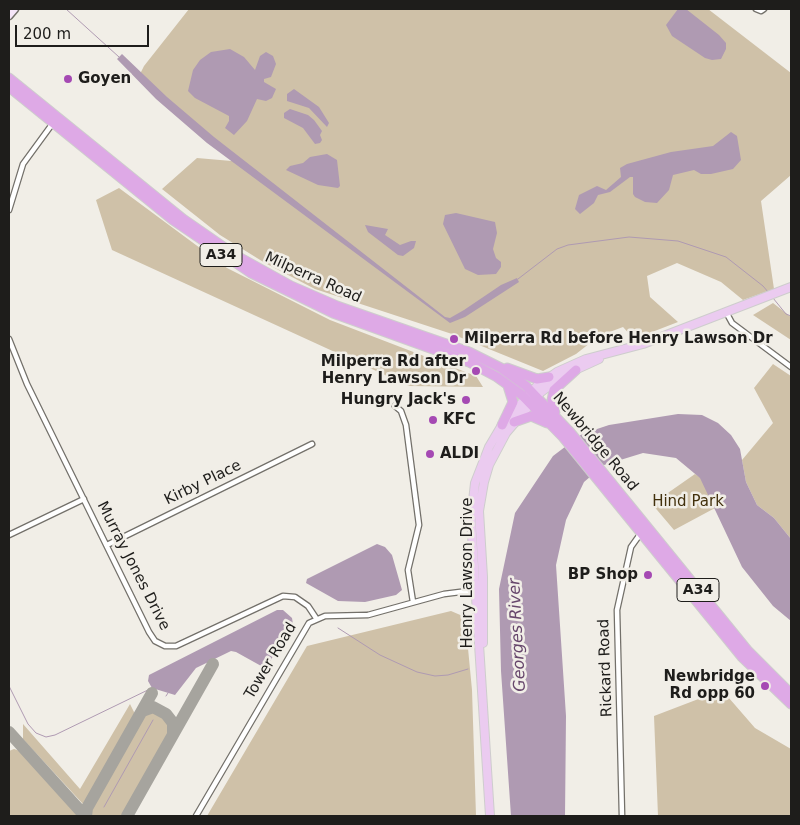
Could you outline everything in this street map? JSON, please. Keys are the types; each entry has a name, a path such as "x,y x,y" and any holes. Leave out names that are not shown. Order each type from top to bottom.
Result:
{"highway":[{"name":"Milperra Road","path":"9,78 55,121 173,220 251,273 333,313 469,362 532,397"},
{"name":"Milperra Road","path":"9,87 183,219 262,271 337,306 458,347 481,357 501,368 532,397"},
{"path":"481,357 534,379 548,377"},
{"path":"514,422 531,416 556,422 552,396 560,384 576,370"},
{"path":"502,425 513,402 507,384"},
{"name":"Newbridge Road","path":"532,397 556,422 608,484 742,657 791,704"},
{"name":"Newbridge Road","path":"644,529 754,657 791,694"}],"main road":[{"path":"9,16 15,9"},
{"name":"Henry Lawson Drive","path":"490,816 480,589 480,501 489,465 514,422 548,377 577,362 643,344 791,287"},
{"name":"Henry Lawson Drive","path":"480,589 471,519 474,491 485,454 502,425 532,397 557,380 604,356"}],"street":[{"path":"756,9 764,9"},
{"path":"9,210 23,164 55,121"},
{"path":"726,312 732,323 791,367"},
{"name":"Murray Jones Drive","path":"9,338 21,370 155,641 165,646 181,644 283,596 295,598 308,606 316,618"},
{"path":"396,406 401,411 406,425 419,525 408,570 413,602"},
{"name":"Kirby Place","path":"106,545 312,444"},
{"path":"9,535 84,498"},
{"name":"Rickard Road","path":"622,816 617,610 631,547 644,529"},
{"name":"Tower Road","path":"196,816 304,629 316,618 332,614 368,615 413,602 480,589"}],"green space":[{"path":"189,9 708,9 791,73 791,175 761,201 774,289 743,300 721,282 677,263 647,276 650,297 678,322 634,339 623,327 599,336 576,354 543,371 452,334 315,289 265,263 220,235 162,189 197,158 243,162 139,76 144,66"},
{"path":"119,188 227,268 330,320 476,376 483,387 409,386 112,250 96,200"},
{"path":"773,303 791,317 791,340 753,315"},
{"path":"773,364 791,376 791,539 774,518 757,505 746,482 742,460 773,423 754,388"},
{"name":"Hind Park","path":"695,474 701,478 715,508 674,530 652,504"},
{"path":"451,611 465,617 472,690 476,816 207,816 307,646"},
{"path":"722,690 755,728 791,749 791,816 658,816 654,716"},
{"path":"130,704 136,716 92,793 83,804 23,739 23,724 80,789"},
{"path":"154,710 167,719 169,731 124,816 92,816 90,812 96,797 143,716"},
{"path":"14,749 20,751 79,816 9,816 9,751"}],"water":[{"path":"678,9 686,9 719,35 726,43 726,49 721,59 712,60 705,58 672,36 666,25"},
{"path":"230,49 244,57 255,70 260,56 266,52 273,56 276,64 271,77 264,79 264,82 276,89 272,98 266,101 257,99 247,121 234,135 225,128 229,121 229,116 195,98 188,91 193,70 200,60 211,52"},
{"path":"122,54 167,97 214,137 445,317 450,318 464,310 501,285 517,278 519,282 465,317 450,323 207,143 156,99 117,59"},
{"path":"294,89 319,107 329,123 327,127 309,108 287,101 287,94"},
{"path":"290,109 308,115 314,120 322,131 320,143 315,144 303,128 284,118 284,113"},
{"path":"731,132 737,136 741,160 733,169 711,174 701,174 694,170 673,175 669,190 657,203 645,202 635,197 633,194 633,177 630,177 610,192 598,195 594,203 580,214 575,209 579,195 597,186 606,190 621,177 620,168 627,164 671,152 713,146"},
{"path":"327,154 337,160 340,186 338,188 318,185 286,170 290,166 303,163 310,157"},
{"path":"456,213 495,222 497,233 493,249 496,258 501,262 501,267 496,274 478,275 465,269 443,224 445,215"},
{"path":"365,225 388,229 385,235 400,245 416,241 414,248 403,256 398,255 368,232"},
{"name":"Georges River","path":"678,414 702,415 718,423 731,435 740,449 746,482 757,505 774,518 791,539 791,621 773,606 742,567 700,478 676,458 643,453 604,465 584,482 566,520 556,565 566,716 565,816 511,816 501,671 499,589 515,513 553,456 582,434 609,425"},
{"path":"377,544 385,547 392,555 402,590 396,595 365,602 338,601 306,583 307,579"},
{"path":"277,610 283,610 292,618 293,624 267,666 263,667 231,651 196,668 175,695 152,688 148,681 149,675"}],"waterway":[{"path":"66,9 119,57"},
{"path":"518,279 557,249 568,245 629,237 678,241 726,257 763,286 769,293"},
{"path":"773,298 786,314 791,316"},
{"path":"338,628 380,655 417,672 435,676 448,675 468,669"},
{"path":"9,686 28,724 36,733 46,737 55,735 152,688"},
{"path":"104,807 153,720"}],"taxiway":[{"path":"127,816 213,664"},
{"path":"86,816 87,808 152,693"},
{"path":"142,711 153,707 166,714 173,723 173,735"},
{"path":"9,732 85,816"}],"place":[{"name":"Goyen","path":"68,79"},
{"name":"Milperra Rd before Henry Lawson Dr","path":"454,339"},
{"name":"Milperra Rd after Henry Lawson Dr","path":"476,371"},
{"name":"Hungry Jack's","path":"466,400"},
{"name":"KFC","path":"433,420"},
{"name":"ALDI","path":"430,454"},
{"name":"BP Shop","path":"648,575"},
{"name":"Newbridge Rd opp 60","path":"765,686"}]}
